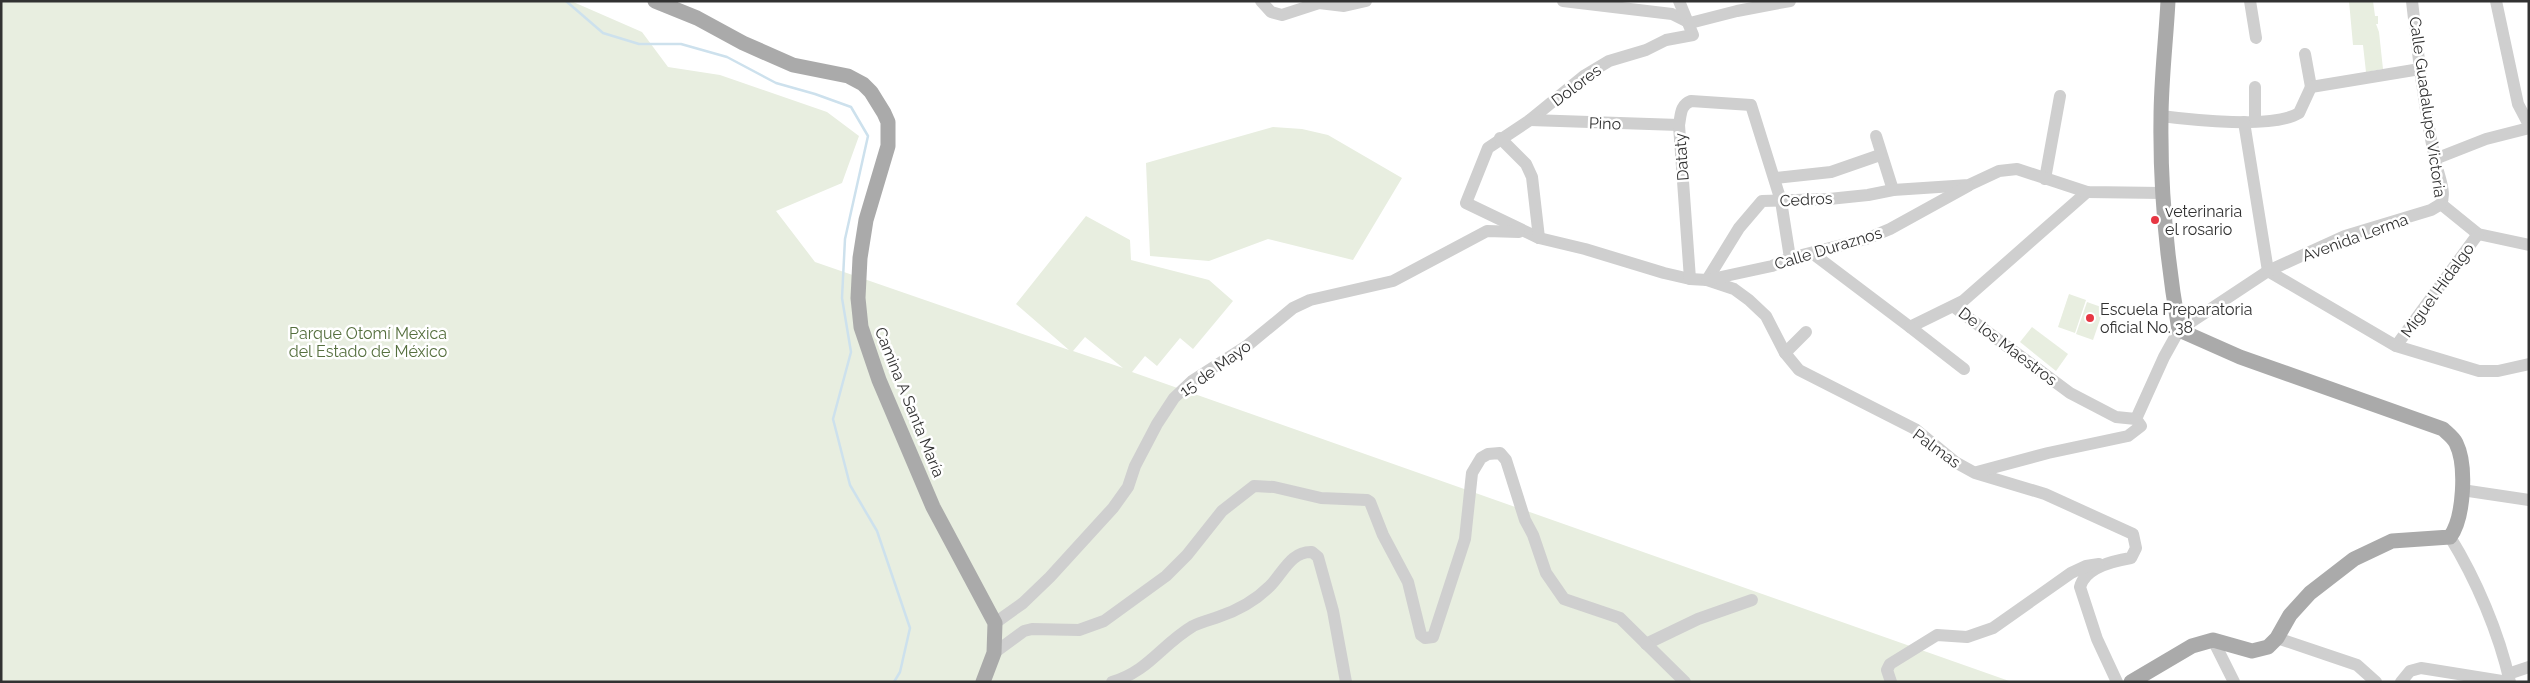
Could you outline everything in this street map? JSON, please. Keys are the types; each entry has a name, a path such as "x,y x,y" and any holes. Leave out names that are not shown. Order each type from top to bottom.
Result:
{"main road":[{"name":"Camina A Santa María","path":"655,1 713,25 774,58 793,65 848,76 863,84 878,103 888,122 889,136 884,159 862,240 858,298 861,327 879,380 934,507 995,623 994,653 983,682"},
{"path":"2131,682 2192,646 2213,640 2252,651 2268,647 2277,638 2290,615 2310,593 2354,559 2392,541 2450,537 2459,522 2462,490 2456,443 2443,429 2240,357 2179,330 2171,286 2162,193 2161,116 2168,1"}],"street":[{"path":"1261,1 1271,12 1282,16 1319,3 1344,6 1366,1"},
{"path":"1563,1 1672,14 1690,24 1737,11 1790,1"},
{"path":"1679,1 1690,24"},
{"path":"2250,1 2256,38"},
{"name":"Calle Guadalupe Victoria","path":"2412,1 2420,69 2443,196 2441,204 2478,234 2529,246"},
{"path":"2435,159 2486,139 2529,126 2518,104 2496,1"},
{"name":"Dolores","path":"1521,232 1466,202 1488,148 1500,138 1530,120 1596,68 1666,40 1693,35 1690,24"},
{"path":"2161,116 2250,121 2295,116 2303,107 2311,87 2305,54"},
{"path":"2311,87 2420,69"},
{"path":"2255,87 2250,121 2268,271 2396,346 2479,370 2498,371 2529,364"},
{"path":"2044,179 2060,96"},
{"name":"Dataty","path":"1690,279 1679,125 1684,104 1691,101 1752,105 1775,178"},
{"name":"Pino","path":"1530,120 1679,125"},
{"path":"1876,136 1880,155 1893,190"},
{"path":"1500,138 1526,164 1532,177 1539,238"},
{"path":"1790,258 1781,201 1775,178 1832,172 1880,155"},
{"name":"Cedros","path":"1707,280 1756,206 1762,201 1868,195 1893,190 1969,185 2007,169 2017,169 2087,192 2162,193"},
{"name":"Calle Duraznos","path":"1707,280 1772,266 1790,258 1866,238 1890,229 1969,185"},
{"name":"De los Maestros","path":"2087,192 1954,307 2070,393 2116,417 2136,419"},
{"name":"Avenida Lerma","path":"1975,473 2048,453 2128,436 2141,426 2136,419 2164,357 2179,330 2268,271 2332,241 2431,210 2441,204"},
{"name":"15 de Mayo","path":"995,623 1022,603 1050,577 1113,508 1128,486 1135,466 1157,424 1174,398 1192,381 1248,345 1293,308 1310,300 1393,281 1486,231 1521,232"},
{"path":"1521,232 1690,279 1707,280"},
{"name":"Miguel Hidalgo","path":"2396,346 2478,234"},
{"path":"1812,253 1964,369"},
{"name":"Palmas","path":"1707,280 1734,289 1761,310 1771,322 1784,353 1799,370 1915,430 1955,462 1975,473 2045,494 2133,534 2136,542 2130,558 2086,566 2071,572 1993,628 1978,634 1967,637 1943,634 1932,637 1890,664 1887,670 1890,682"},
{"path":"1910,327 1954,307"},
{"path":"1784,353 1806,332"},
{"path":"994,653 1024,631 1032,629 1079,630 1104,621 1166,576 1187,555 1222,510 1254,486 1266,486 1321,498 1367,500 1370,502 1374,508 1383,535 1408,582 1421,635 1425,638 1433,637 1465,539 1472,473 1481,458 1488,454 1500,452 1506,460 1525,520 1546,573 1559,592 1564,598 1620,618 1684,682"},
{"path":"2462,490 2529,500"},
{"path":"2450,537 2468,566 2505,660 2508,679"},
{"path":"1112,682 1138,672 1166,644 1193,626 1249,602 1270,586 1297,556 1305,552 1312,552 1318,557 1333,611 1346,682"},
{"name":"Palmas","path":"2109,563 2087,575 2080,587 2097,639 2117,682"},
{"path":"1646,644 1698,619 1752,600"},
{"path":"2277,638 2357,665 2376,682"},
{"path":"2213,640 2234,682"},
{"path":"2401,682 2410,671 2421,668 2508,679 2529,667"}],"green space":[{"name":"Parque Otomí Mexica del Estado de México","path":"1,1 571,1 642,32 668,67 720,75 827,112 859,136 842,183 776,211 815,262 1069,350 1016,304 1086,216 1130,240 1131,260 1209,280 1233,301 1193,349 1180,338 1157,366 1145,356 1132,372 2012,682 1,682","holes":["1085,337 1123,368 1073,351"]},
{"path":"2349,1 2373,1 2375,16 2378,16 2378,24 2376,24 2379,32 2383,69 2366,72 2363,45 2353,45"},
{"path":"1273,127 1302,129 1328,135 1402,178 1353,260 1268,239 1209,261 1150,256 1146,163"},
{"path":"2069,294 2086,300 2075,333 2058,327"},
{"path":"2087,302 2104,308 2093,340 2076,334"},
{"path":"2032,327 2068,354 2056,371 2020,342"}],"waterway":[{"path":"566,1 603,33 639,44 681,44 727,57 776,83 851,107 868,136 845,239 842,298 851,352 833,419 850,485 877,531 910,628 900,672 894,682"}],"place":[{"name":"veterinaria el rosario","path":"2155,220"},
{"name":"Escuela Preparatoria oficial No. 38","path":"2090,318"}]}
